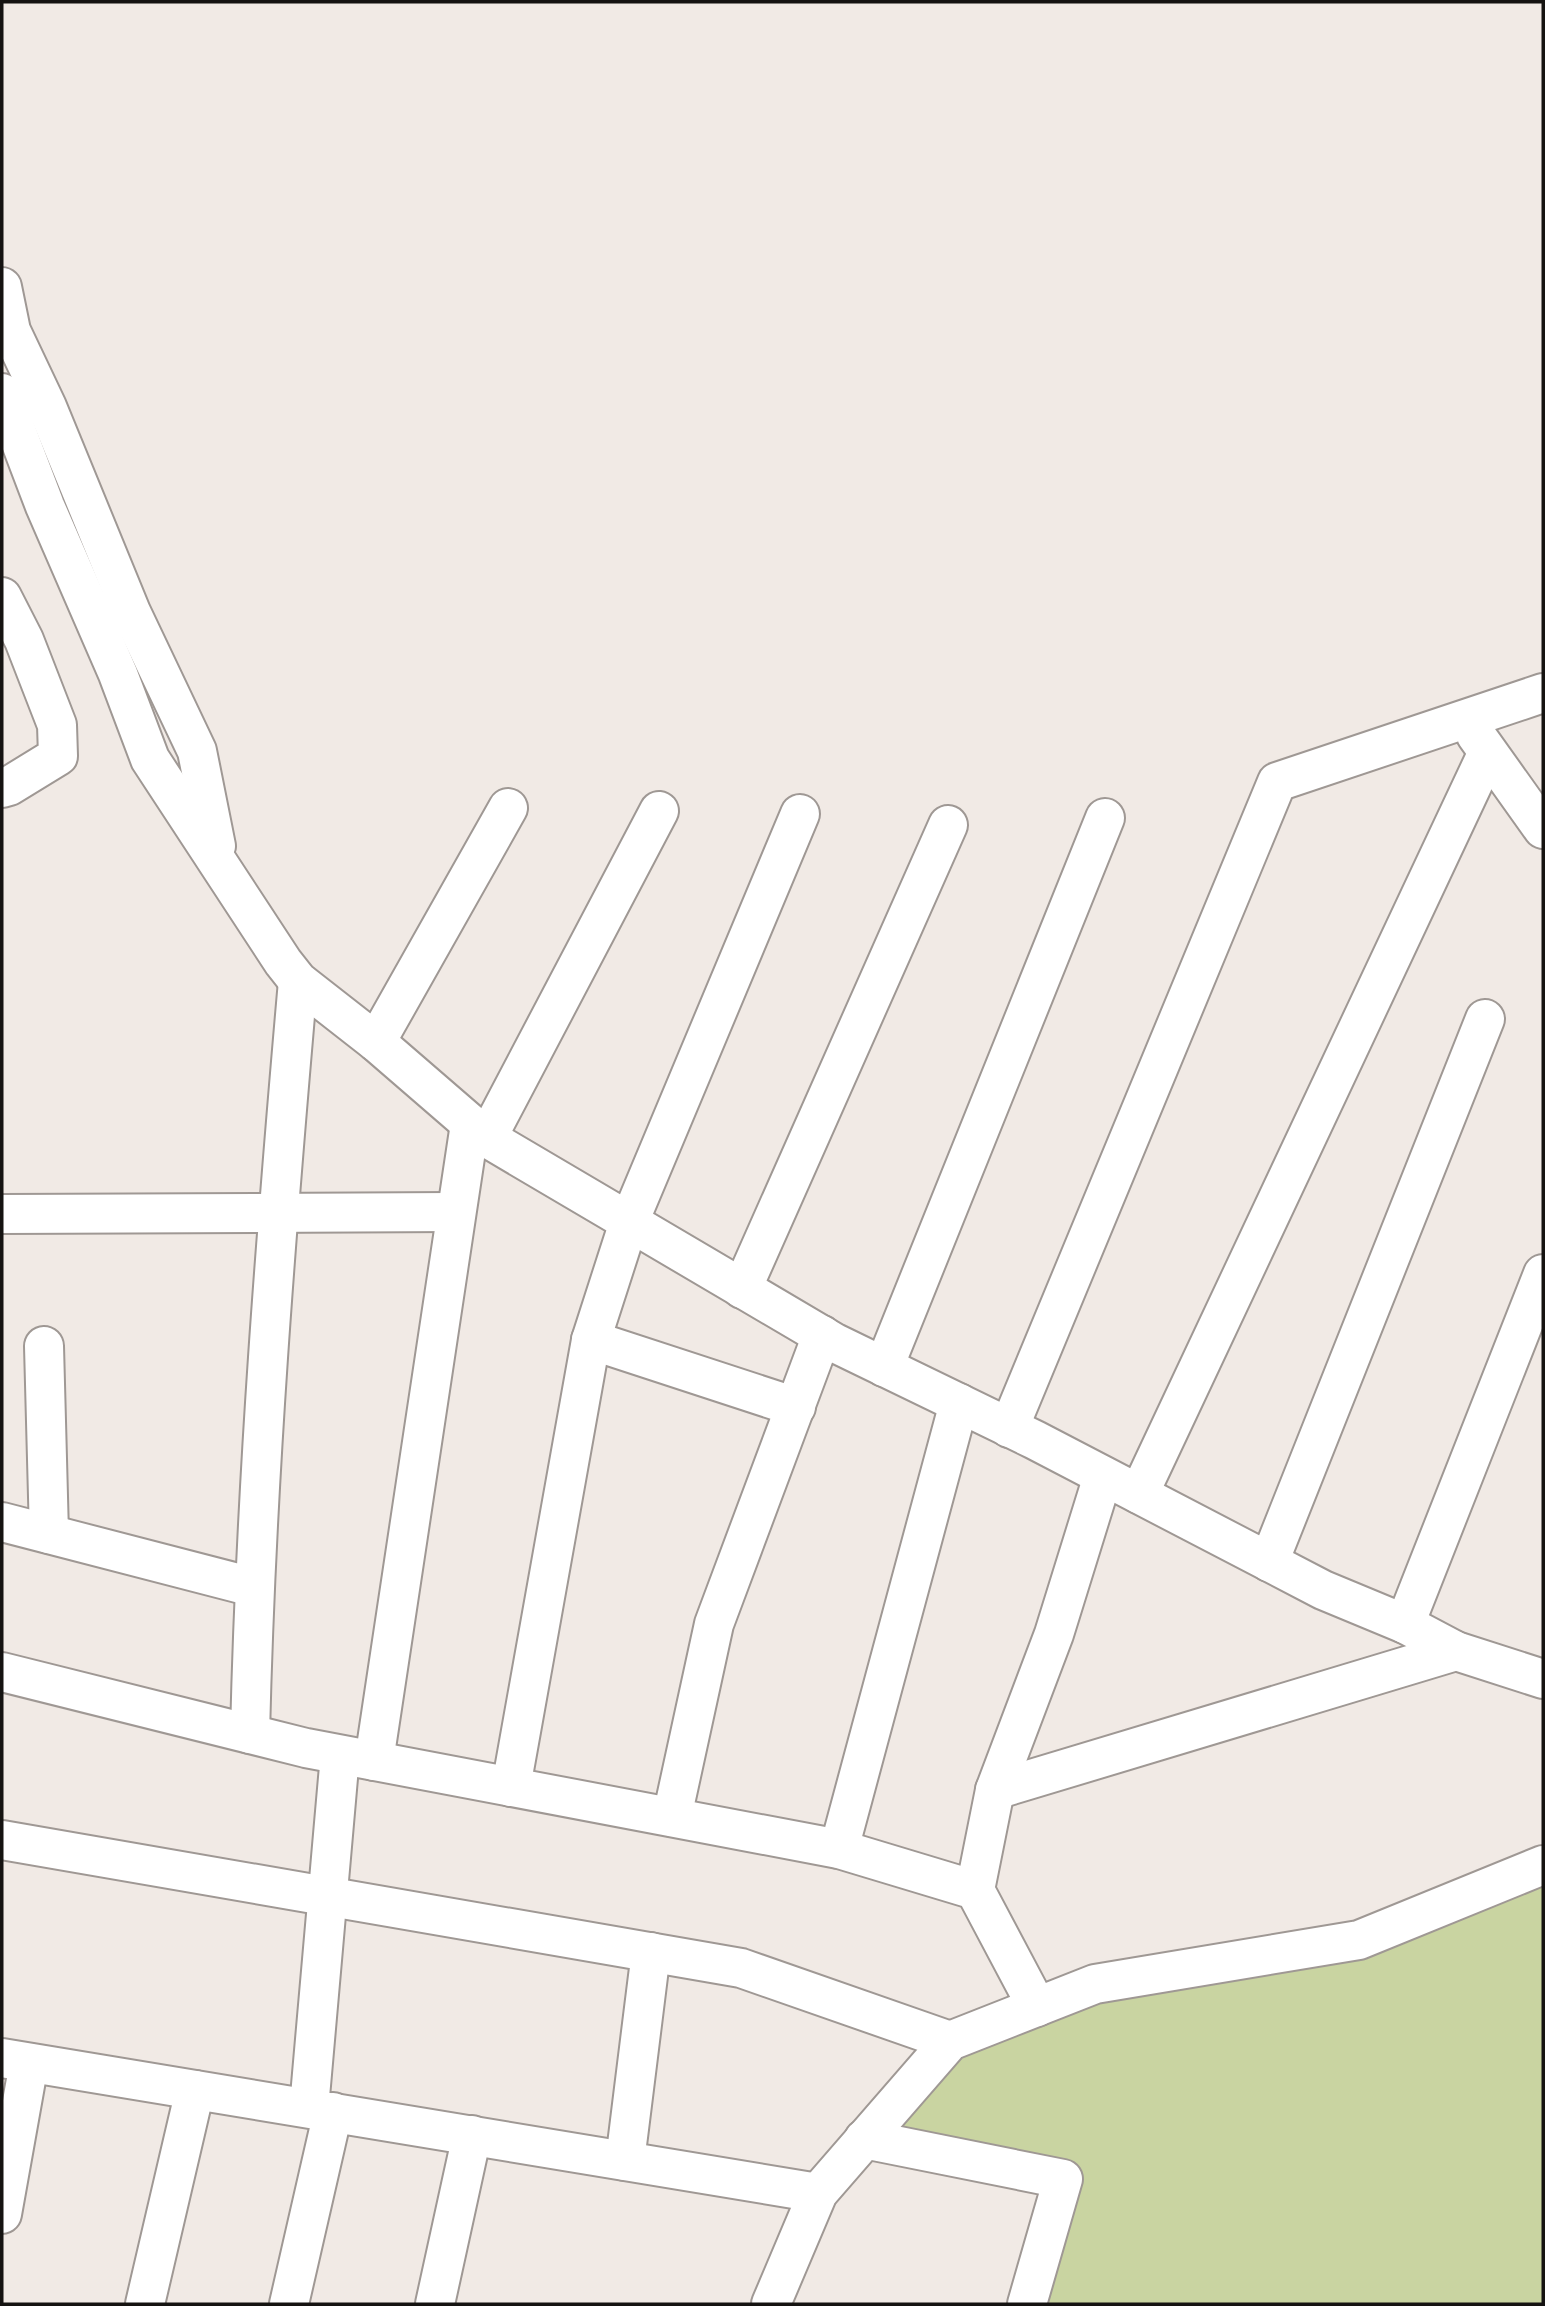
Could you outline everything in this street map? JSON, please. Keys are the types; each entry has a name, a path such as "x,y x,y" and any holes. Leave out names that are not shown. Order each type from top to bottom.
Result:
{"street":[{"path":"2,287 11,331 47,407 131,612 197,751 219,861"},
{"path":"2,393 45,506 118,674 150,759 298,981 376,1042 478,1131 742,1289 884,1367 1139,1494 1323,1590 1405,1624 1456,1651 1542,1674"},
{"path":"2,597 24,640 57,725 58,756 2,788"},
{"path":"1009,1428 1277,782 1543,693"},
{"path":"1466,719 1487,754 1543,829"},
{"path":"1139,1494 1487,754"},
{"path":"376,1042 508,808"},
{"path":"289,2304 321,2110 328,1896 357,1758 455,1212 478,1131 659,811"},
{"path":"511,1787 591,1340 629,1222 800,814"},
{"path":"884,1367 1105,818"},
{"path":"742,1289 948,825"},
{"path":"250,1734 253,1587 277,1213 298,981"},
{"path":"1269,1562 1485,1019"},
{"path":"2,1214 455,1212"},
{"path":"1405,1624 1543,1274"},
{"path":"672,1817 714,1624 822,1335"},
{"path":"591,1340 796,1406"},
{"path":"44,1346 49,1534"},
{"path":"839,1849 959,1403"},
{"path":"1037,2007 975,1890 995,1790 1054,1634 1103,1476"},
{"path":"2,1522 253,1587"},
{"path":"995,1790 1456,1651"},
{"path":"2,1672 357,1758 839,1849 975,1890"},
{"path":"2,1840 741,1968 950,2041"},
{"path":"771,2304 818,2193 950,2041 1095,1984 1359,1940 1543,1865"},
{"path":"625,2161 651,1952"},
{"path":"2,2214 15,2061 818,2193"},
{"path":"145,2304 195,2090"},
{"path":"435,2304 472,2135"},
{"path":"864,2139 1063,2179 1027,2304"}],"green space":[{"path":"1543,1866 1543,2304 1029,2304 1065,2179 866,2139 952,2041 1096,1984 1360,1941"}]}
